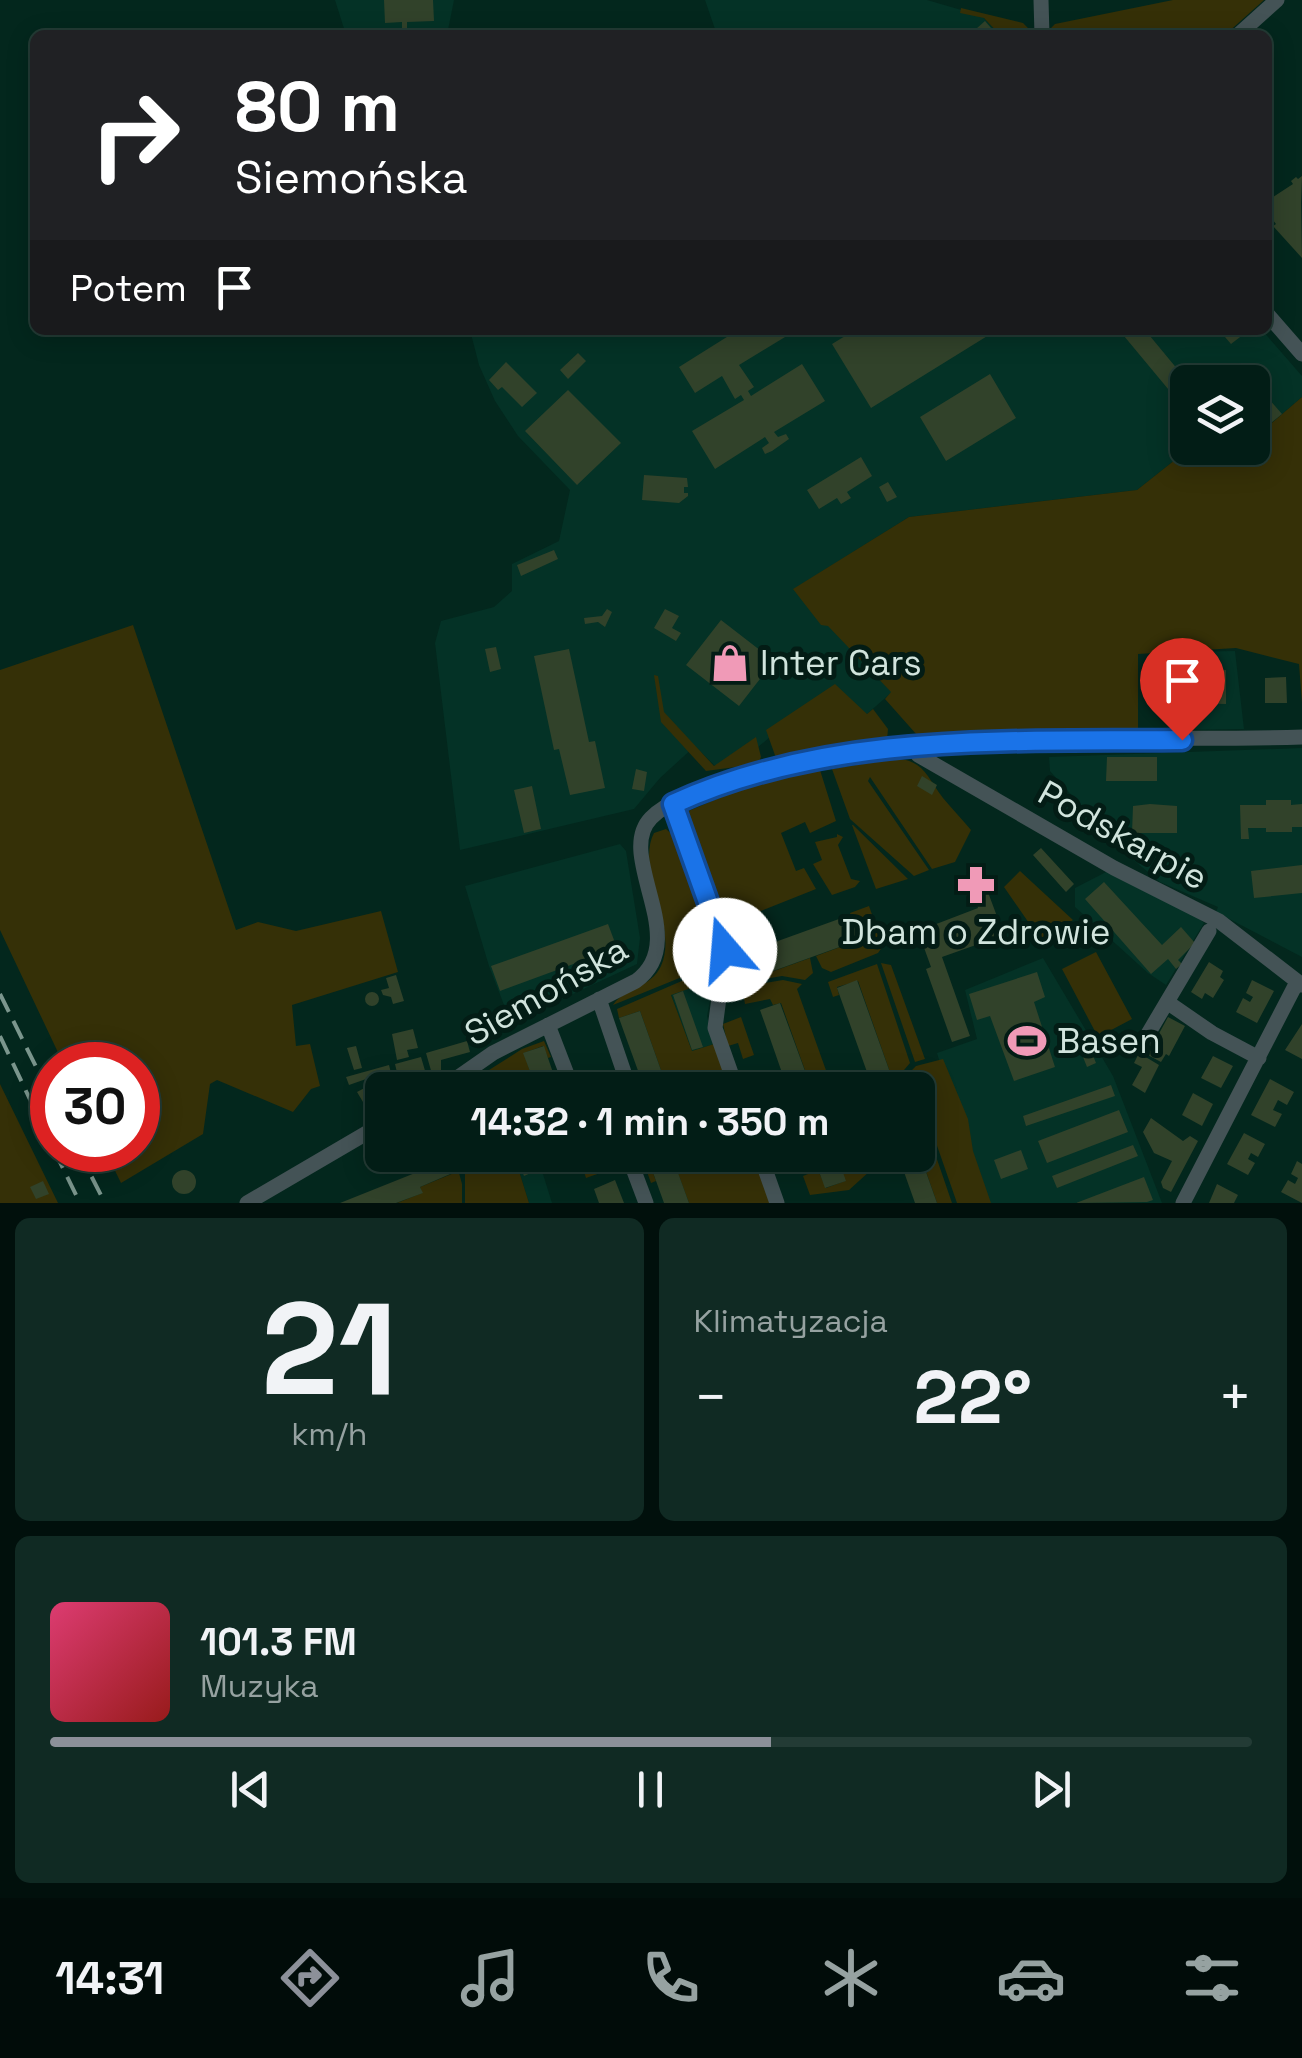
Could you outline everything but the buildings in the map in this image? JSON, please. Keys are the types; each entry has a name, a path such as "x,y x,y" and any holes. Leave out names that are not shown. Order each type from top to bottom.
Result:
{"street":[{"path":"1041,0 1042,30"},
{"path":"1244,30 1278,0"},
{"path":"1272,320 1302,354"},
{"name":"Siemońska","path":"466,1072 493,1054 636,980 656,959 657,938 641,838 642,829 650,820 673,804 770,770 912,745 1302,737"},
{"name":"Podskarpie","path":"912,745 918,755 1114,868 1219,922 1300,984"},
{"path":"673,804 723,940 715,1028 731,1072"},
{"path":"1145,1039 1209,931"},
{"path":"1183,1203 1300,984"},
{"path":"599,999 624,1072"},
{"path":"1166,1002 1259,1058"},
{"path":"548,1025 566,1072"},
{"path":"248,1203 365,1134"},
{"path":"634,1172 646,1203"},
{"path":"766,1172 777,1203"}],"shaded area":[{"path":"335,0 454,0 448,30 344,30"},
{"path":"705,0 927,0 982,16 995,30 715,30"},
{"path":"1173,0 1264,0 1231,30 1049,30 1055,24"},
{"path":"961,8 1023,23 1030,30 995,30 984,18 960,13"},
{"path":"471,335 1266,335 1302,376 1302,397 1270,424 1270,365 1170,365 1170,464 1137,490 909,517 794,589 892,692 867,714 824,692 758,747 715,766 695,746 634,809 460,850 435,643 441,621 494,607 512,591 512,564 559,541 570,490 518,436 495,401"},
{"path":"1302,397 1302,703 1299,664 1236,648 1138,654 1138,732 917,735 885,699 891,692 828,626 821,625 793,589 909,517 1137,490 1170,464 1270,465 1270,424"},
{"path":"133,625 236,930 258,922 296,931 381,911 398,972 292,1005 296,1046 310,1044 320,1086 311,1089 293,1112 217,1080 210,1084 203,1134 160,1160 160,1042 53,1042 0,930 0,670"},
{"path":"1235,651 1244,729 1178,730 1176,652"},
{"path":"654,675 658,676 664,712 714,766 756,737 761,757 758,764 706,771 661,722"},
{"path":"835,684 867,714 873,709 888,729 887,740 776,758 766,730"},
{"path":"1302,748 1302,957 1216,912 1218,907 1160,882 1119,848 1050,771 1049,757"},
{"path":"893,759 918,765 971,830 955,862 932,869 870,777 868,781 929,870 914,876 850,819 832,769"},
{"path":"820,770 836,821 810,833 805,822 781,833 796,871 804,868 816,889 743,918 740,930 729,929 686,812 743,788"},
{"path":"853,825 908,879 876,889"},
{"path":"666,829 675,837 716,958 682,977 613,1005 651,979 661,966 665,933 650,847 654,833"},
{"path":"837,834 843,837 838,845 851,879 860,881 855,887 832,895 813,864 822,860 815,842"},
{"path":"620,844 626,851 640,938 637,964 511,1023 465,886"},
{"path":"1020,871 1073,920 1042,942 1004,887"},
{"path":"1108,871 1195,914 1204,923 1166,985 1075,907 1075,888"},
{"path":"869,906 883,946 878,953 831,972 822,968 816,956 859,940 850,913"},
{"path":"1096,952 1132,1019 1098,1037 1062,969"},
{"path":"810,958 813,973 805,980 782,976 741,983 739,971 744,969 749,980"},
{"path":"1043,958 1113,1076 1162,1203 983,1203 937,1053 977,1039 965,990"},
{"path":"717,962 714,980 671,995 692,1051 714,1044 724,1072 662,1072 640,1011 619,1018 617,1009"},
{"path":"881,963 891,965 925,1059 915,1062"},
{"path":"877,964 910,1063 902,1072 890,1072 858,981 837,987 839,995 833,997 828,982"},
{"path":"714,980 707,1016 714,1044 692,1051 671,994"},
{"path":"783,980 802,984 797,989 827,1072 806,1072 781,1003 773,1005 770,999 745,1004 742,987"},
{"path":"741,1017 754,1055 743,1059 738,1043 728,1046 723,1024"},
{"path":"544,1041 551,1057 548,1058 543,1046 524,1053 530,1072 490,1072 489,1070 522,1049"},
{"path":"943,1059 968,1119 973,1151 991,1203 957,1203 935,1140 935,1072 911,1072 916,1066"},
{"path":"0,1084 30,1146 30,1172 43,1172 58,1203 0,1203"},
{"path":"935,1154 952,1203 937,1203 926,1172 935,1172"},
{"path":"116,1172 139,1172 121,1183"},
{"path":"459,1172 462,1184 462,1203 397,1203 422,1193 420,1187"},
{"path":"465,1172 519,1172 529,1203 465,1203"},
{"path":"519,1172 542,1172 552,1203 529,1203"},
{"path":"677,1172 759,1172 770,1203 689,1203"},
{"path":"819,1172 826,1188 845,1181 842,1172 869,1172 849,1190 810,1195 803,1176"}],"railway":[{"path":"0,994 30,1055"},
{"path":"0,1036 30,1099"},
{"path":"65,1172 80,1203"},
{"path":"89,1172 105,1203"}],"place":[{"name":"Inter Cars","path":"730,663"},
{"name":"Dbam o Zdrowie","path":"976,885"},
{"name":"Basen","path":"1027,1041"}],"route":[{"path":"725,950 673,804 691,795 770,770 900,746 1182,740"}]}
